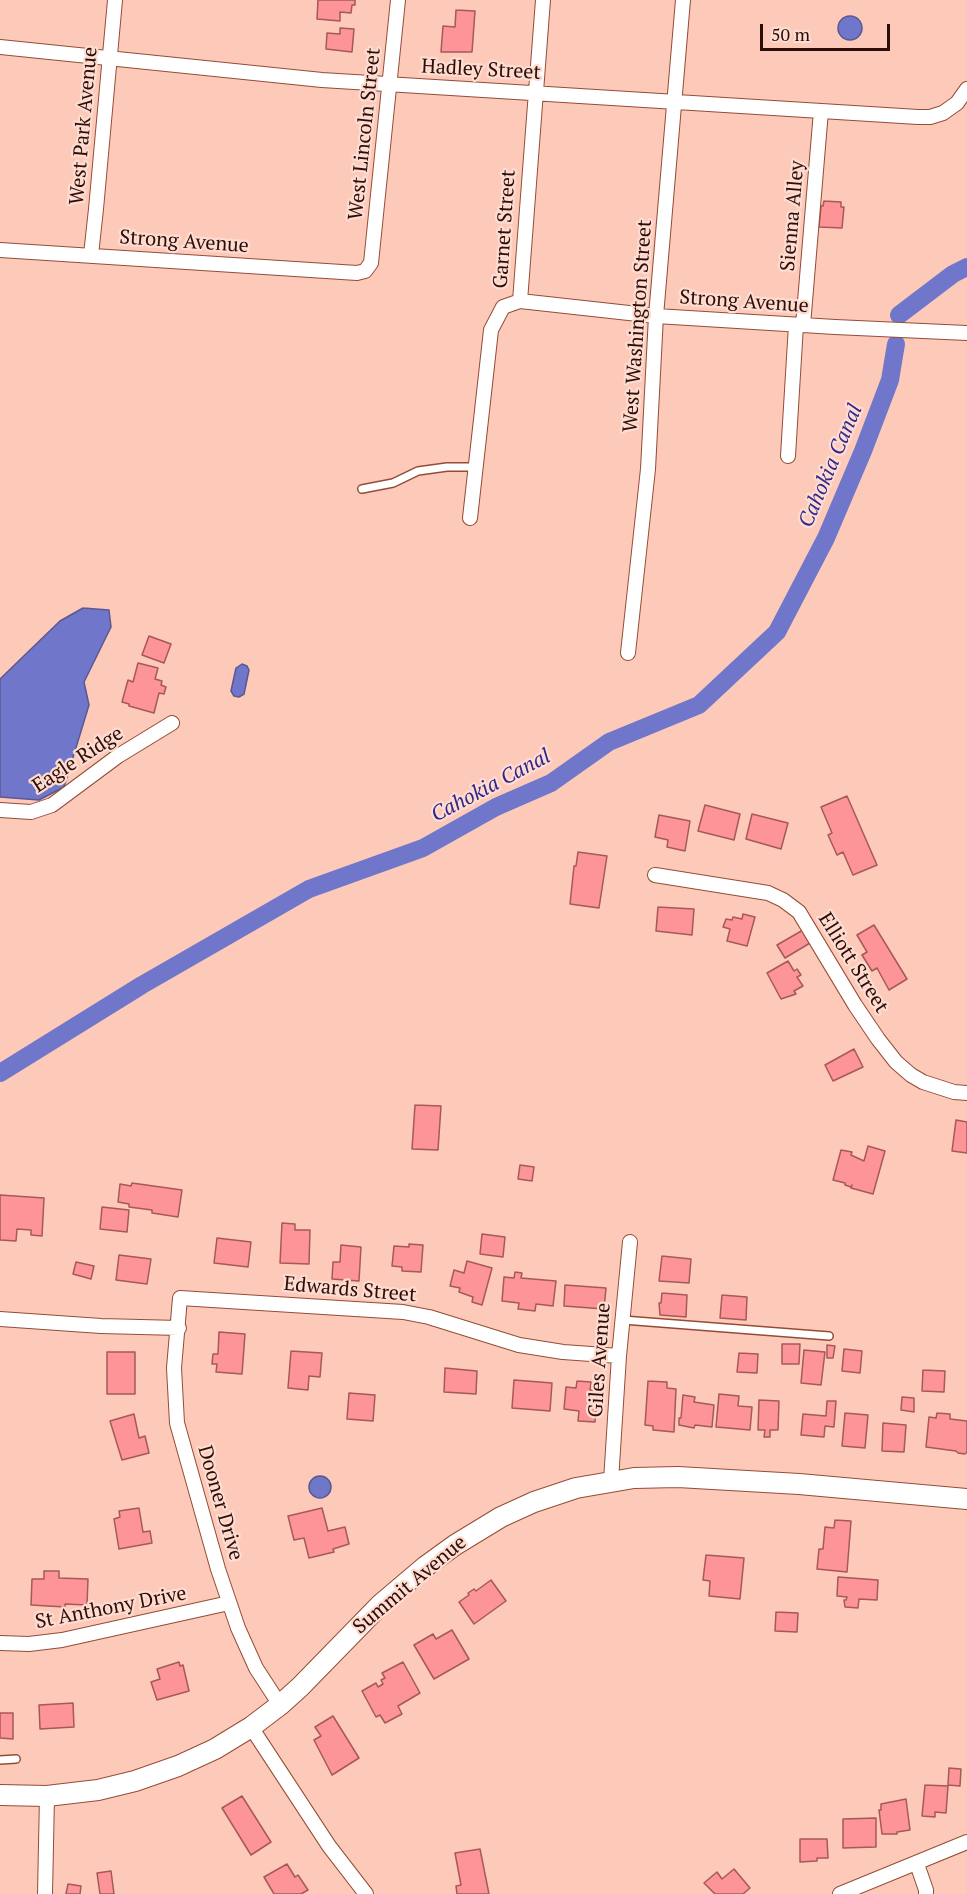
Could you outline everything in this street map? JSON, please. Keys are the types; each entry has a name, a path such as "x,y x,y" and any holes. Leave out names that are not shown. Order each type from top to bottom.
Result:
{"street":[{"name":"West Park Avenue","path":"91,255 114,0"},
{"name":"West Lincoln Street","path":"365,271 371,263 398,0"},
{"name":"Garnet Street","path":"470,518 491,330 503,307 520,300 534,92 543,0"},
{"name":"West Washington Street","path":"628,653 648,469 656,316 683,0"},
{"name":"Hadley Street","path":"0,47 322,80 930,117 943,113 957,103 967,89"},
{"name":"Sienna Alley","path":"788,456 821,111"},
{"name":"Strong Avenue","path":"0,250 357,273 365,271"},
{"name":"Strong Avenue","path":"520,300 656,316 967,333"},
{"name":"Eagle Ridge","path":"0,810 31,812 52,805 100,769 172,723"},
{"name":"Elliott Street","path":"655,875 768,893 783,900 799,912 855,1005 896,1062 923,1082 954,1092 967,1093"},
{"name":"Giles Avenue","path":"611,1481 619,1356 630,1242"},
{"name":"Dooner Drive","path":"180,1298 174,1368 177,1423 229,1603 256,1668 280,1705"},
{"name":"Edwards Street","path":"180,1298 403,1312 429,1317 519,1345 563,1352 619,1356"},
{"path":"0,1319 101,1326 179,1328"},
{"name":"Summit Avenue","path":"0,1795 47,1796 98,1790 135,1781 215,1749 251,1727 280,1705 380,1605 426,1566 470,1535 501,1517 534,1502 576,1488 611,1481 678,1477 799,1484 967,1499"},
{"name":"St Anthony Drive","path":"0,1643 29,1644 62,1640 229,1603"},
{"path":"251,1727 329,1846 366,1894"},
{"path":"45,1894 47,1796"},
{"path":"840,1894 967,1842"},
{"path":"917,1864 926,1894"}],"lane":[{"path":"362,489 393,483 418,471 447,467 475,467"},
{"path":"623,1320 829,1336"},
{"path":"0,1760 16,1759"}],"water":[{"path":"850,16 858,20 862,28 858,36 850,40 842,36 838,28 842,20"},
{"path":"83,608 109,610 111,627 84,682 89,705 64,787 39,800 0,797 0,679 60,621"},
{"path":"242,664 249,670 244,694 239,697 234,696 231,691 236,668"},
{"path":"320,1476 328,1479 331,1487 328,1495 320,1498 312,1495 309,1487 312,1479"}],"building":[{"path":"318,0 355,0 355,5 352,5 351,13 340,12 340,21 317,19"},
{"path":"456,10 475,11 472,52 441,52 443,26 455,27"},
{"path":"340,28 354,29 352,52 326,49 327,33 340,34"},
{"path":"824,201 841,202 841,207 844,207 842,228 819,227 821,206"},
{"path":"149,636 171,644 164,663 142,655"},
{"path":"138,663 158,668 155,679 162,681 161,685 166,687 164,694 159,693 154,713 122,702 128,680 133,682"},
{"path":"847,796 877,865 853,875 843,852 837,855 828,835 832,833 821,807"},
{"path":"705,805 740,814 734,840 698,831"},
{"path":"752,814 788,823 781,849 746,839"},
{"path":"659,815 690,821 685,851 667,847 668,840 655,837"},
{"path":"578,852 607,856 599,908 570,904 574,866 576,866"},
{"path":"658,907 694,909 692,935 656,931"},
{"path":"743,914 755,917 747,946 727,941 730,929 723,927 726,919 732,920 733,917 742,919"},
{"path":"874,925 907,979 889,990 877,968 872,971 862,955 867,952 857,935"},
{"path":"803,930 810,943 785,958 777,945"},
{"path":"788,961 794,971 797,969 801,975 797,977 803,986 794,991 796,994 781,999 767,973"},
{"path":"854,1049 863,1067 833,1081 825,1065"},
{"path":"415,1105 441,1106 438,1150 412,1149"},
{"path":"956,1120 967,1122 967,1153 952,1151"},
{"path":"868,1146 885,1151 873,1194 833,1180 841,1150 852,1152 851,1155 864,1161"},
{"path":"520,1165 534,1167 532,1181 518,1179"},
{"path":"132,1183 182,1190 178,1217 152,1213 152,1210 129,1207 129,1204 118,1202 120,1184 131,1186"},
{"path":"0,1195 44,1198 42,1236 31,1235 31,1230 17,1229 16,1241 0,1240"},
{"path":"102,1207 129,1210 127,1232 100,1229"},
{"path":"282,1223 295,1224 295,1230 310,1230 309,1264 280,1263"},
{"path":"482,1234 505,1237 503,1257 480,1254"},
{"path":"217,1238 251,1242 248,1267 214,1263"},
{"path":"409,1244 423,1245 421,1272 402,1271 402,1267 392,1266 394,1246 409,1247"},
{"path":"341,1245 361,1247 359,1281 332,1279 333,1262 340,1262"},
{"path":"119,1255 151,1259 147,1284 116,1280"},
{"path":"662,1256 691,1259 689,1283 659,1281"},
{"path":"467,1261 492,1268 482,1305 472,1302 473,1297 459,1292 460,1288 450,1286 454,1270 464,1273"},
{"path":"76,1262 94,1266 91,1279 73,1274"},
{"path":"515,1272 522,1273 521,1278 556,1281 553,1306 536,1304 535,1311 518,1309 519,1303 502,1301 504,1277 514,1278"},
{"path":"565,1285 606,1288 604,1309 564,1306"},
{"path":"662,1293 687,1295 686,1317 660,1315 659,1303 661,1303"},
{"path":"722,1295 747,1297 746,1320 720,1318"},
{"path":"219,1332 245,1334 242,1374 216,1372 217,1364 212,1364 213,1354 218,1354"},
{"path":"782,1344 800,1344 799,1364 782,1364"},
{"path":"827,1345 835,1346 833,1358 827,1358"},
{"path":"844,1349 862,1351 860,1373 842,1371"},
{"path":"804,1350 825,1352 821,1385 801,1383"},
{"path":"291,1351 322,1353 320,1377 309,1376 308,1390 288,1388"},
{"path":"107,1352 135,1352 135,1394 107,1394"},
{"path":"739,1353 758,1354 757,1373 737,1372"},
{"path":"445,1368 477,1371 476,1394 444,1392"},
{"path":"923,1370 945,1371 944,1392 922,1391"},
{"path":"514,1380 552,1383 550,1411 512,1408"},
{"path":"577,1381 591,1382 590,1390 598,1391 595,1422 578,1421 579,1411 564,1409 566,1387 576,1388"},
{"path":"648,1381 667,1382 667,1388 676,1389 674,1432 653,1430 653,1426 645,1425"},
{"path":"349,1393 375,1395 373,1421 347,1419"},
{"path":"719,1394 739,1396 738,1406 752,1407 750,1430 716,1427"},
{"path":"683,1395 695,1397 694,1402 714,1405 712,1427 695,1425 694,1428 679,1425"},
{"path":"902,1397 914,1398 914,1412 901,1410"},
{"path":"759,1400 779,1401 778,1430 770,1430 770,1437 764,1437 765,1430 758,1430"},
{"path":"827,1401 836,1401 834,1427 825,1426 824,1437 801,1435 803,1414 826,1416"},
{"path":"845,1413 868,1415 865,1448 842,1446"},
{"path":"937,1413 950,1414 950,1419 967,1421 967,1452 965,1454 926,1447 929,1417 936,1418"},
{"path":"134,1414 139,1438 145,1436 149,1453 122,1460 110,1421"},
{"path":"883,1423 906,1425 904,1452 882,1451"},
{"path":"139,1508 143,1532 150,1531 152,1543 119,1549 114,1519 120,1517 119,1511"},
{"path":"322,1508 328,1531 345,1527 349,1544 333,1549 334,1552 309,1558 304,1538 294,1540 288,1516"},
{"path":"835,1520 851,1521 847,1572 817,1569 819,1549 823,1549 825,1527 834,1528"},
{"path":"706,1555 744,1558 740,1599 709,1596 710,1581 703,1580"},
{"path":"44,1571 59,1571 59,1578 88,1579 87,1605 65,1604 65,1607 31,1605 32,1579 44,1579"},
{"path":"838,1577 878,1580 877,1600 859,1599 858,1608 845,1607 844,1600 847,1597 837,1596"},
{"path":"491,1580 506,1601 474,1624 459,1602 469,1595 468,1593 474,1589 476,1591"},
{"path":"776,1612 798,1613 797,1632 775,1631"},
{"path":"452,1630 469,1659 434,1679 414,1645 433,1634 436,1639"},
{"path":"179,1662 180,1666 183,1665 189,1691 157,1700 151,1682 160,1679 157,1669"},
{"path":"403,1662 420,1693 398,1706 402,1714 385,1723 380,1715 376,1717 362,1691 376,1683 378,1687 383,1684 381,1680 385,1678 382,1673"},
{"path":"73,1703 74,1727 40,1729 39,1705"},
{"path":"0,1713 13,1713 13,1739 0,1738"},
{"path":"333,1716 359,1758 332,1775 314,1740 321,1736 315,1727"},
{"path":"949,1768 961,1769 960,1786 948,1785"},
{"path":"925,1785 948,1786 946,1813 935,1812 935,1817 922,1816"},
{"path":"242,1796 271,1842 251,1855 222,1808"},
{"path":"906,1799 910,1830 897,1832 897,1834 882,1834 879,1810 881,1810 881,1804"},
{"path":"876,1818 876,1847 843,1848 843,1819"},
{"path":"800,1839 827,1839 828,1858 800,1862"},
{"path":"480,1849 489,1894 457,1894 456,1886 461,1885 455,1853"},
{"path":"287,1864 295,1877 298,1875 308,1890 301,1894 274,1894 264,1877"},
{"path":"734,1869 750,1888 743,1894 715,1894 704,1883 717,1872 722,1879"},
{"path":"111,1871 114,1894 100,1894 97,1873"},
{"path":"68,1884 81,1886 80,1894 66,1894"}],"waterway":[{"name":"Cahokia Canal","path":"899,315 953,274 967,267"},
{"name":"Cahokia Canal","path":"0,1073 142,985 309,889 423,848 496,807 551,783 609,742 699,705 777,632 826,538 863,451 890,380 896,344"}]}
